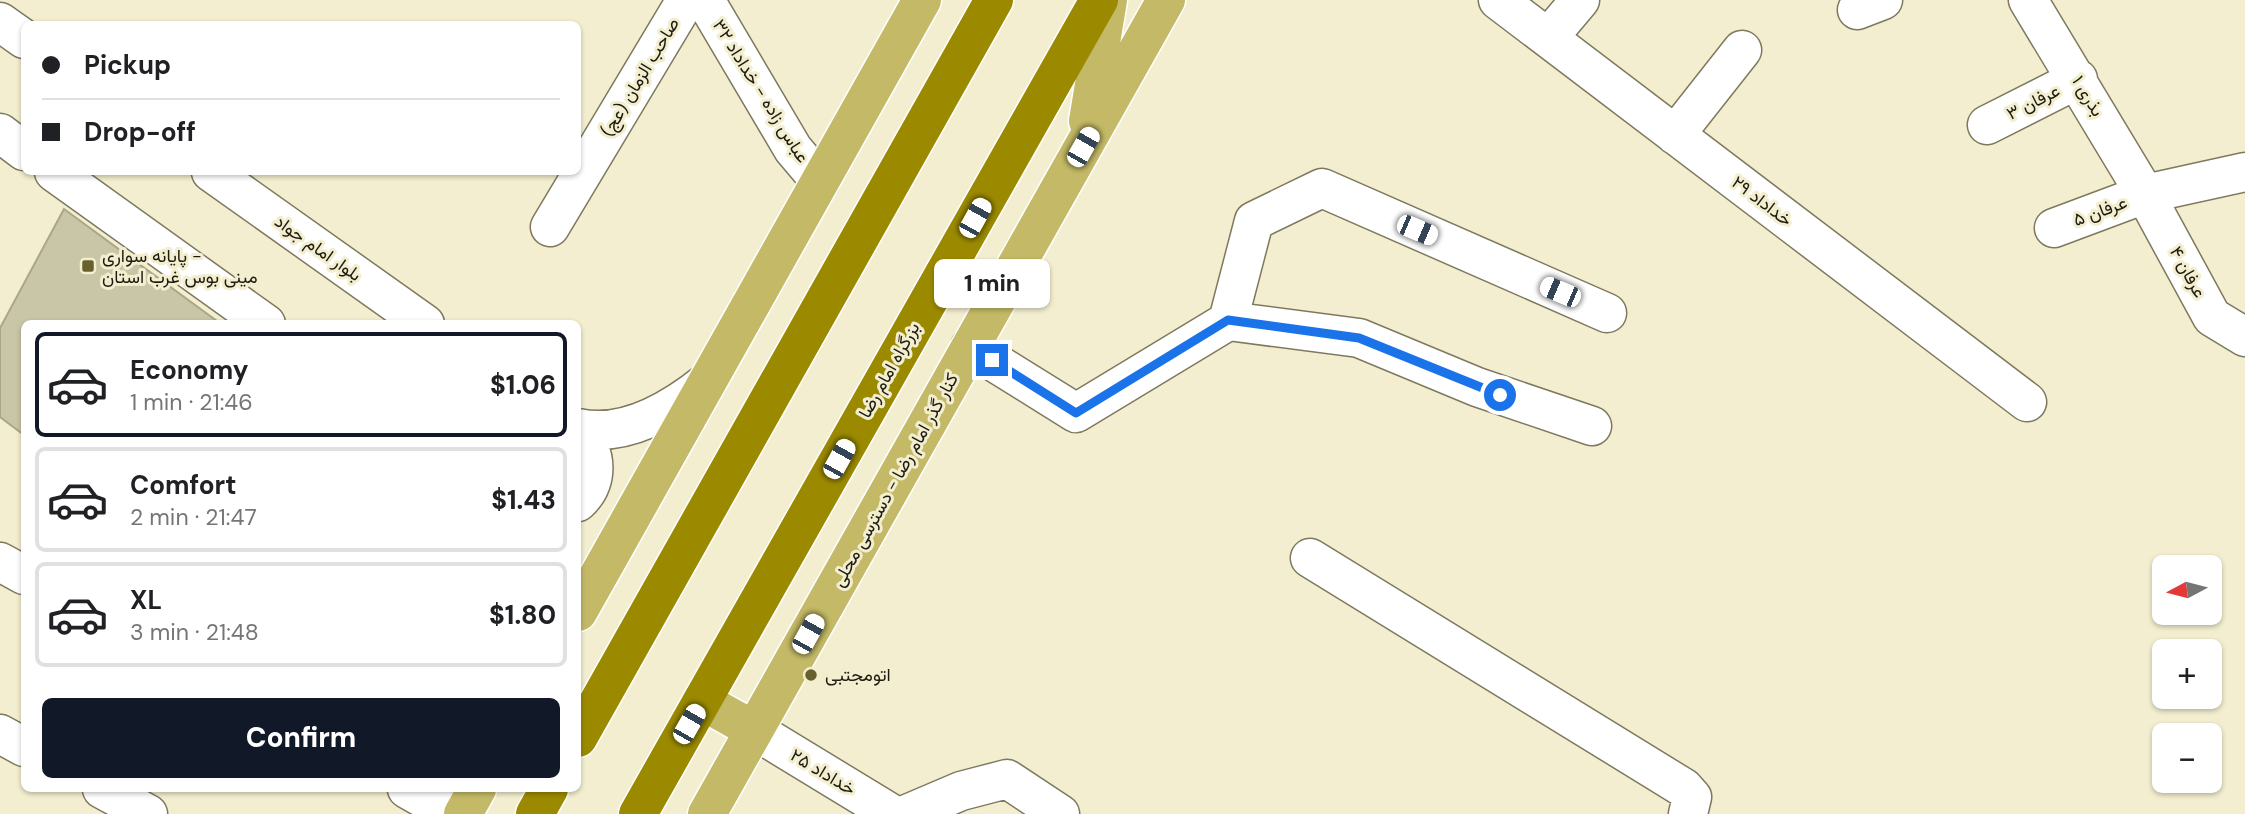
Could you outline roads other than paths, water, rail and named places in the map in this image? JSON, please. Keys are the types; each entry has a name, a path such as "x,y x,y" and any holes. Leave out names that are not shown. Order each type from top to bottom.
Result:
{"highway":[{"path":"581,733 994,0"},
{"name":"بزرگراه امام رضا","path":"638,814 1098,0"},
{"path":"535,814 547,792"}],"main road":[{"path":"581,607 922,0"},
{"path":"1083,147 1108,0"},
{"name":"کنار گذر امام رضا - دسترسی محلی","path":"707,814 1166,0"},
{"path":"702,701 754,730"},
{"path":"463,814 475,792"}],"street":[{"name":"صاحب الزمان (عج)","path":"550,227 686,0"},
{"name":"عباس زاده - خداداد ۳۲","path":"705,0 793,149 820,181"},
{"name":"خداداد ۲۹","path":"1498,0 2027,402"},
{"path":"1548,38 1580,0"},
{"name":"بذری ۱","path":"2028,0 2145,194"},
{"path":"0,22 21,37"},
{"path":"1675,135 1742,50"},
{"name":"عرفان ۳","path":"1987,125 2078,79"},
{"path":"0,133 21,149"},
{"name":"عرفان ۵","path":"2054,228 2145,194 2245,172"},
{"path":"58,175 260,320"},
{"name":"بلوار امام جواد","path":"215,175 419,320"},
{"path":"1228,320 1254,221 1322,188 1607,313"},
{"name":"عرفان ۴","path":"2145,194 2213,317 2245,337"},
{"path":"970,347 1076,413 1228,320 1359,338 1477,387 1592,426"},
{"path":"581,430 614,427 663,413 707,382"},
{"path":"581,434 588,444 594,471 591,484 581,498"},
{"path":"1310,558 1685,788 1690,806"},
{"name":"خداداد ۲۵","path":"754,730 892,814"},
{"path":"0,734 21,745"},
{"path":"907,814 961,791 1007,779 1060,814"},
{"path":"108,792 148,814"},
{"path":"412,792 451,814"}],"place":[{"name":"پایانه سواری - مینی بوس غرب استان","path":"88,266"},
{"name":"اتومجتبی","path":"811,675"}]}
